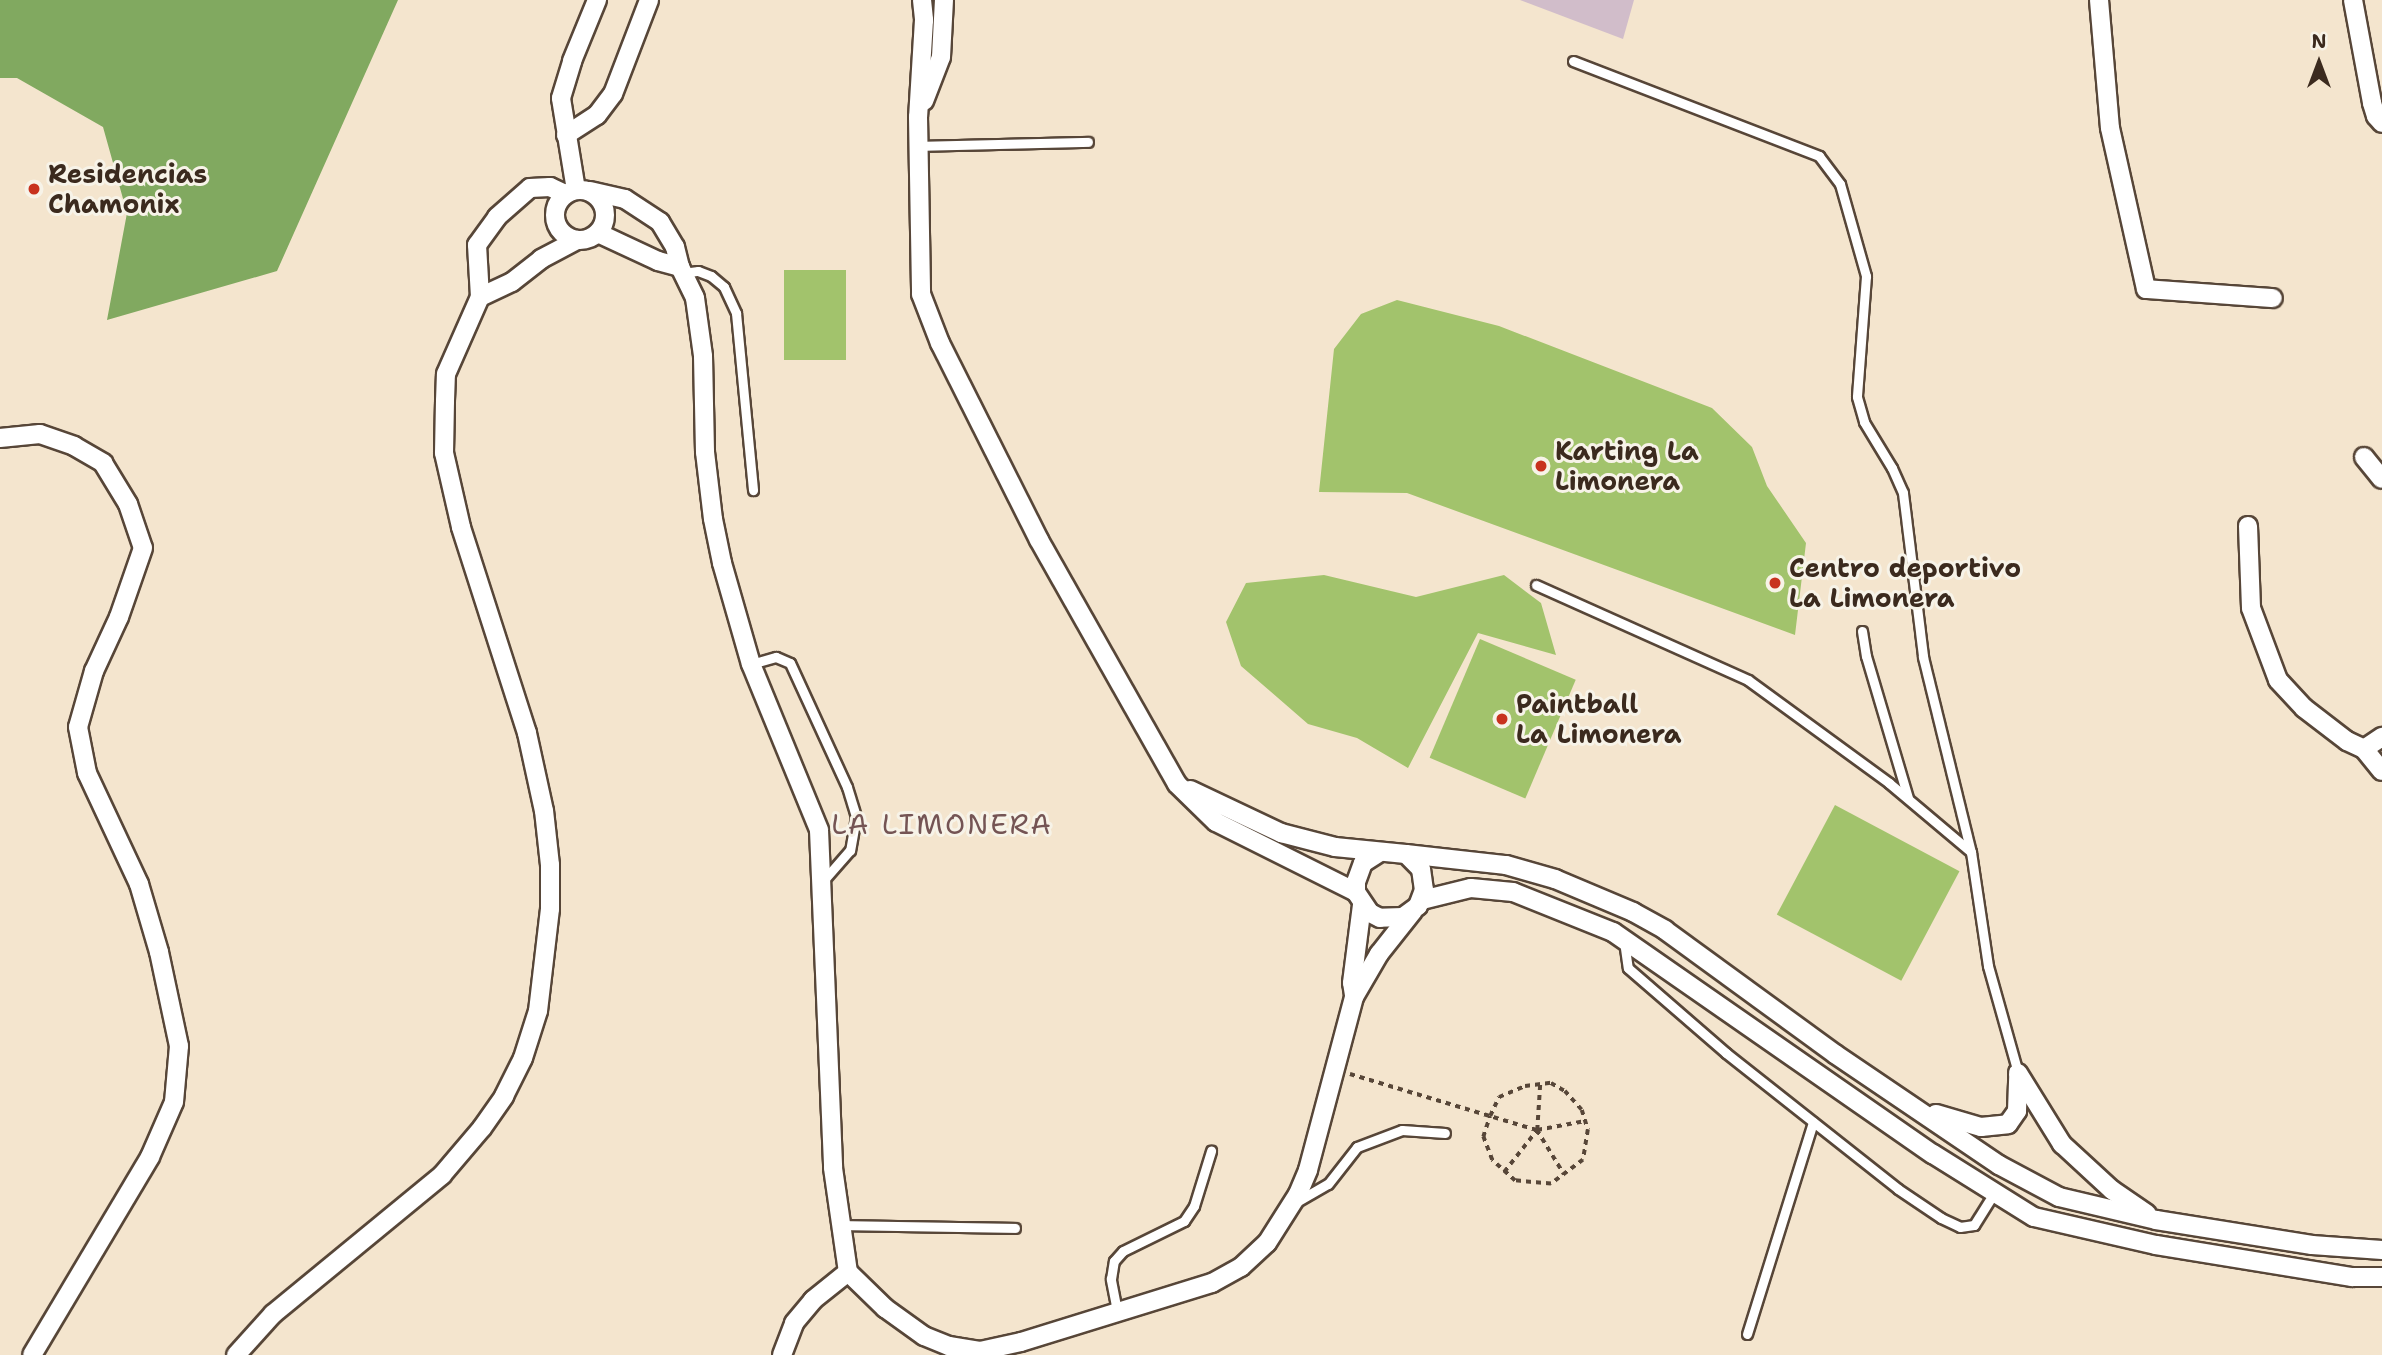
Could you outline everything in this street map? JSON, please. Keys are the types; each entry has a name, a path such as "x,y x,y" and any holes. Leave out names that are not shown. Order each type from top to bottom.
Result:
{"street":[{"path":"577,191 561,98 572,61 597,0"},
{"path":"566,135 597,115 612,94 649,0"},
{"path":"922,0 924,20 918,117 921,294 931,323 1039,540 1177,784 1216,822 1359,898 1380,918 1403,917 1417,905 1471,888 1513,892 1573,914 1624,939 1994,1194 2034,1217 2156,1245 2352,1277 2382,1277"},
{"path":"918,117 941,57 944,0"},
{"path":"2099,0 2110,128 2146,289 2273,298"},
{"path":"2353,0 2372,103 2382,124"},
{"path":"236,1355 273,1314 442,1175 482,1129 504,1096 523,1058 538,1011 550,909 550,865 544,811 527,733 481,594 444,453 446,374 480,297 477,245 496,217 530,188 550,187 625,200 649,213 660,222 675,247 681,270 695,299 703,356 705,452 713,519 751,664 813,808 819,830 833,1168 839,1225 848,1272 901,1322 949,1346 980,1351 1021,1342 1212,1283 1241,1267 1268,1243 1293,1203 1308,1170 1354,997 1379,954 1417,905 1424,879 1421,869 1406,854"},
{"path":"577,191 602,202 605,218 598,233"},
{"path":"577,191 556,206 555,221 563,234 577,240"},
{"path":"480,297 512,282 541,259 577,240 598,233 681,270"},
{"path":"0,438 40,434 74,446 103,463 128,504 143,548 119,617 94,671 78,727 87,774 138,884 159,952 180,1046 174,1102 150,1157 32,1355"},
{"path":"2364,457 2382,479"},
{"path":"2248,526 2251,608 2278,680 2304,708 2347,741 2364,749 2382,771"},
{"path":"2364,749 2382,737"},
{"path":"1177,784 1281,833 1335,847 1380,852 1394,850 1406,854 1506,864 1555,879 1633,912 1665,930 1835,1054 1999,1166 2059,1197 2156,1220 2312,1245 2382,1250"},
{"path":"1354,997 1352,983 1359,898 1356,882 1363,863 1380,852"},
{"path":"1919,1109 1981,1127 2002,1127 2008,1124 2017,1111 2018,1073"},
{"path":"2018,1073 2069,1152 2112,1190 2156,1220"},
{"path":"2156,1220 2156,1245"},
{"path":"782,1355 794,1323 813,1300 848,1272"}],"lane":[{"path":"1573,61 1819,156 1840,184 1866,276 1857,397 1864,422 1892,468 1902,493 1923,657 1971,852 1988,966 2018,1073"},
{"path":"919,146 1088,142"},
{"path":"681,270 698,271 711,276 724,287 736,313 753,490"},
{"path":"1536,585 1748,680 1908,799 1971,852"},
{"path":"1862,631 1866,656 1908,799"},
{"path":"751,664 776,657 790,663 847,787 856,817 850,850 823,881"},
{"path":"1624,939 1628,968 1726,1053 1898,1189 1941,1218 1960,1227 1974,1225 1994,1194"},
{"path":"1747,1335 1813,1122"},
{"path":"1293,1203 1328,1184 1357,1147 1402,1130 1445,1133"},
{"path":"1117,1311 1111,1279 1114,1261 1123,1251 1184,1221 1194,1206 1211,1152"},
{"path":"839,1225 1015,1228"}],"path":[{"path":"1335,1069 1537,1130 1585,1121"},
{"path":"1551,1083 1565,1091 1582,1110 1588,1130 1583,1160 1551,1184 1515,1181 1492,1160 1483,1137 1499,1097 1525,1086 1540,1084 1551,1083"},
{"path":"1504,1172 1537,1130 1540,1084"},
{"path":"1537,1130 1564,1174"}],"shaded area":[{"path":"1520,0 1634,0 1623,39"}],"green space":[{"path":"0,0 398,0 277,271 107,320 127,213 103,127 17,78 0,78"},
{"path":"784,270 846,270 846,360 784,360"},
{"name":"Karting La Limonera","path":"1397,300 1499,326 1712,408 1752,447 1767,486 1806,543 1795,635 1407,493 1319,492 1334,349 1361,314"},
{"path":"1324,575 1416,597 1504,575 1541,603 1556,655 1478,633 1408,768 1357,738 1308,724 1241,666 1226,622 1246,583"},
{"name":"Paintball La Limonera","path":"1480,639 1576,680 1525,798 1430,758"},
{"path":"1835,805 1959,871 1901,981 1777,914"}],"place":[{"name":"Residencias Chamonix","path":"34,189"},
{"name":"Karting La Limonera","path":"1541,466"},
{"name":"Centro deportivo La Limonera","path":"1775,583"},
{"name":"Paintball La Limonera","path":"1502,719"}],"district":[{"name":"LA LIMONERA","path":"942,824"}]}
